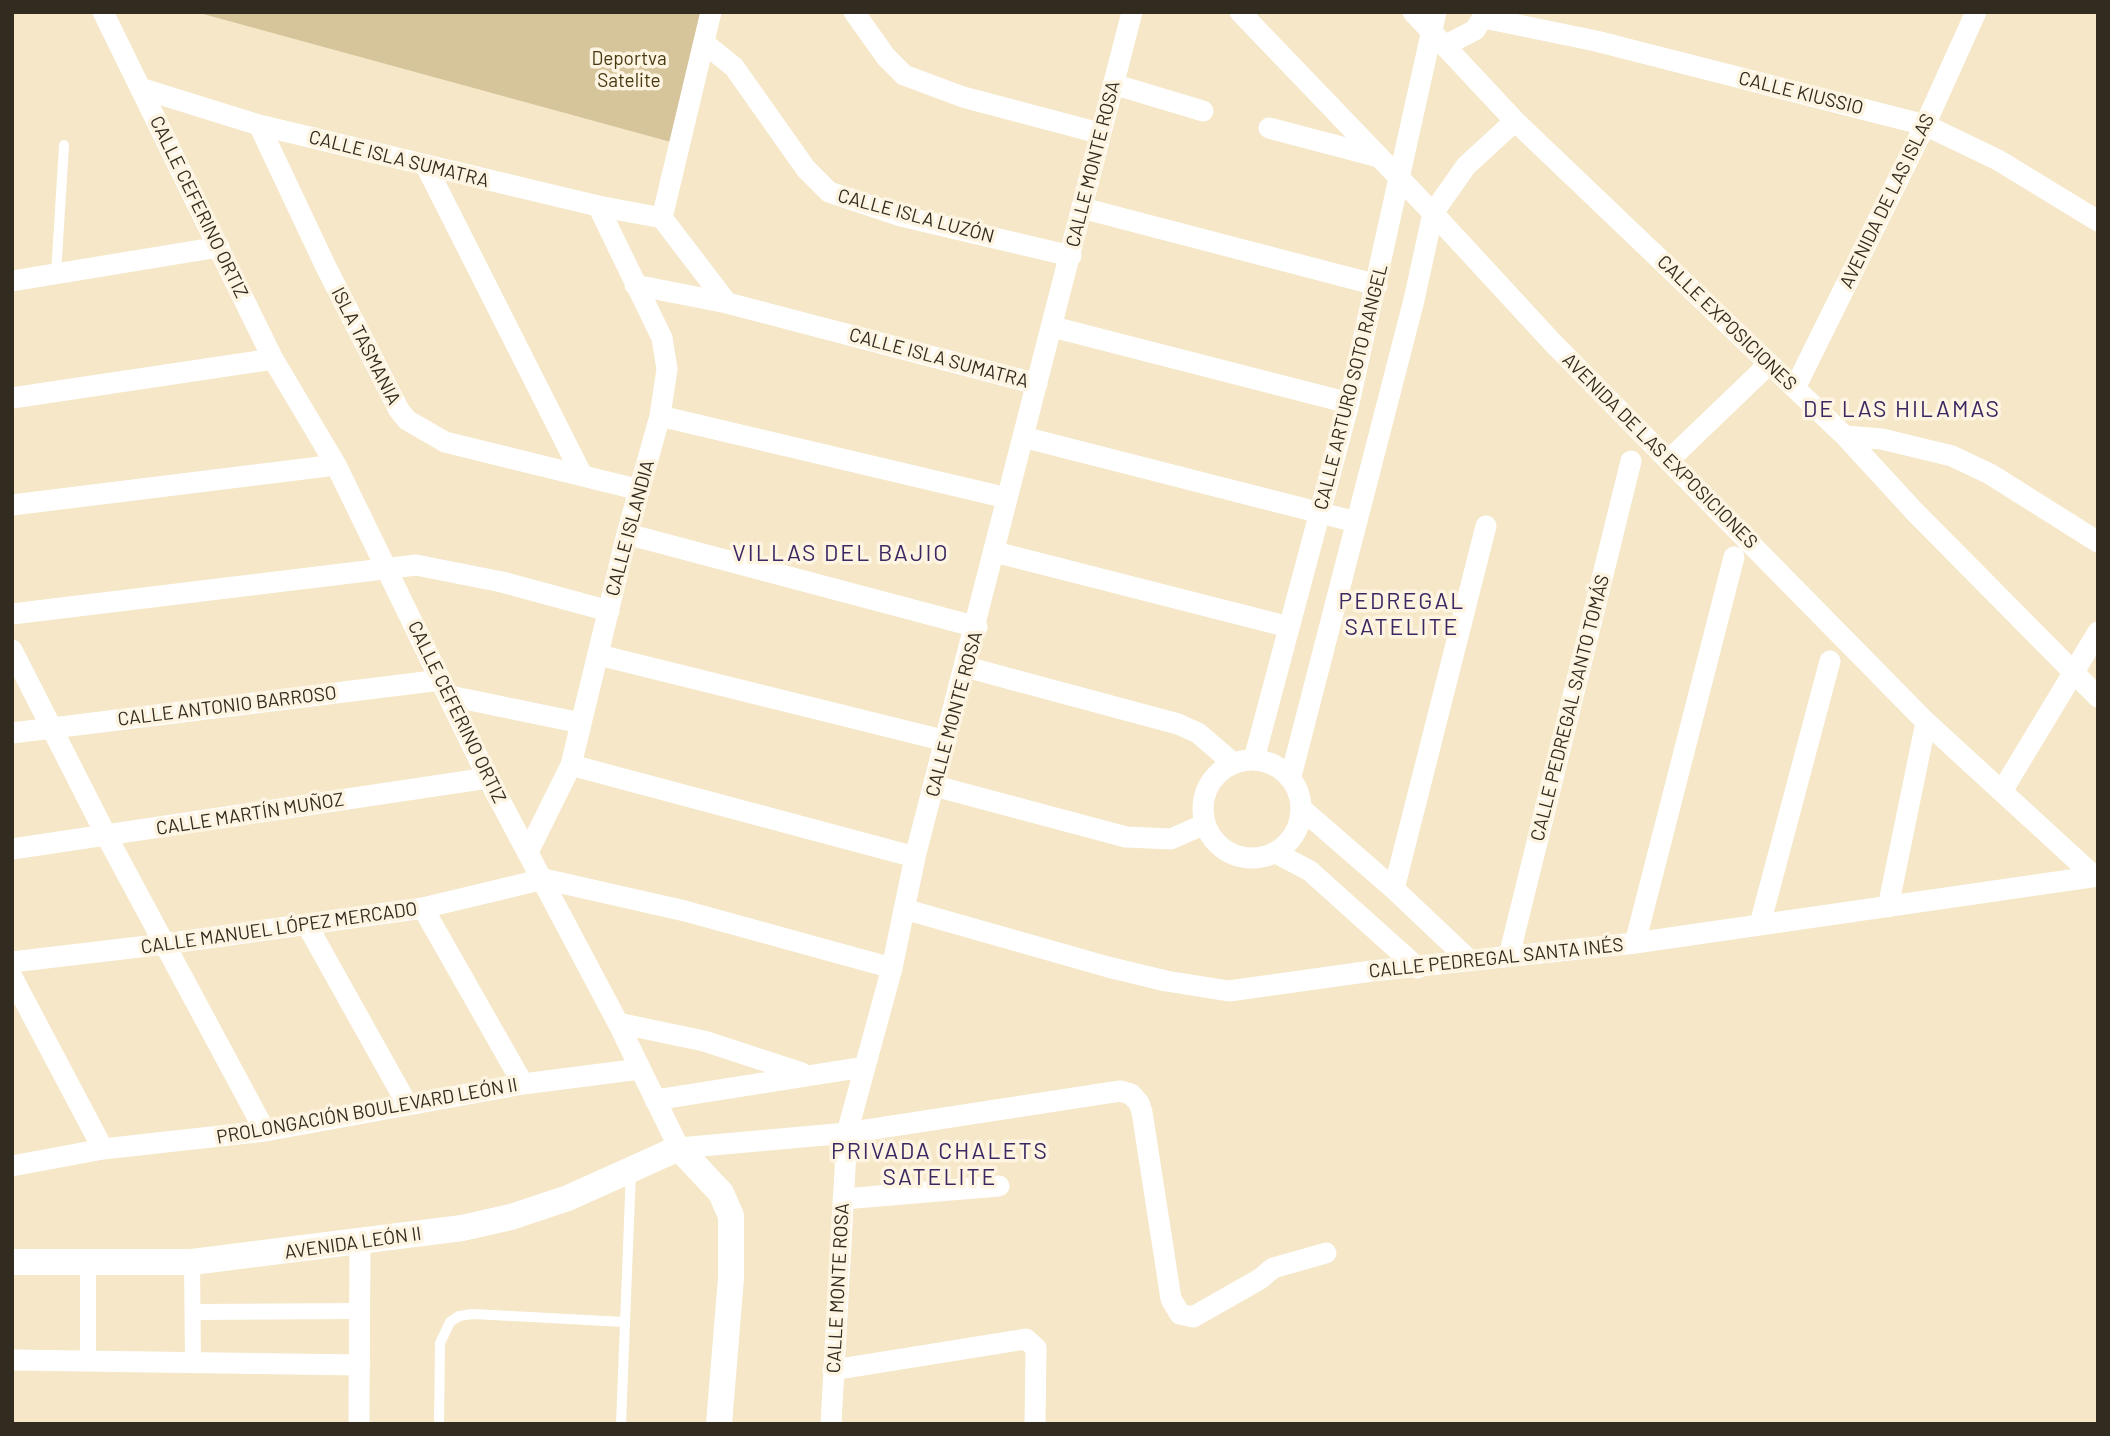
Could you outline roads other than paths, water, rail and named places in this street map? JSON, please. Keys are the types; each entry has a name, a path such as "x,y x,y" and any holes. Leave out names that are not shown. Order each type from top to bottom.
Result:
{"street":[{"name":"CALLE CEFERINO ORTIZ","path":"103,12 273,359 336,465 388,567 488,778 544,879 679,1149 721,1193 730,1216 730,1278 719,1424"},
{"path":"711,12 662,218 727,303"},
{"path":"854,12 886,57 904,75 963,97 1099,133"},
{"name":"CALLE MONTE ROSA","path":"831,1424 848,1133 892,968 915,857 966,667 1007,498 1071,256 1099,133 1132,12"},
{"name":"AVENIDA DE LAS EXPOSICIONES","path":"1240,12 1433,212 1553,343 1926,722 2096,876"},
{"name":"CALLE EXPOSICIONES","path":"1413,12 1437,30 1515,121 1845,436 1914,511 2098,697"},
{"name":"AVENIDA DE LAS ISLAS","path":"1795,388 1925,125 1976,12"},
{"path":"1437,30 1475,30 1485,15"},
{"name":"CALLE KIUSSIO","path":"1485,15 1925,125 1998,160 2098,221"},
{"name":"CALLE ARTURO SOTO RANGEL","path":"1243,761 1289,627 1320,514 1349,403 1437,30"},
{"name":"CALLE ISLA LUZÓN","path":"704,43 734,67 806,169 829,192 901,216 1071,256"},
{"path":"1113,84 1203,111"},
{"name":"CALLE ISLA SUMATRA","path":"140,88 259,125 598,206 662,218"},
{"name":"CALLE ARTURO SOTO RANGEL","path":"1291,776 1433,212 1466,166 1515,121"},
{"name":"ISLA TASMANIA","path":"259,125 326,267 399,410 407,420 445,442 640,490"},
{"path":"1269,128 1379,158"},
{"path":"426,166 582,475"},
{"name":"CALLE ISLANDIA","path":"528,852 571,765 627,534 660,416 667,369 666,348 598,206"},
{"path":"1082,208 1377,285"},
{"path":"12,281 219,247"},
{"name":"CALLE ISLA SUMATRA","path":"635,285 727,303 1037,384"},
{"path":"1053,327 1349,403"},
{"path":"12,398 273,359"},
{"path":"1669,460 1769,363"},
{"path":"660,416 1007,498"},
{"path":"1845,436 1882,439 1952,456 1990,474 2098,542"},
{"path":"1023,437 1356,522"},
{"name":"CALLE PEDREGAL SANTO TOMÁS","path":"1509,956 1631,461"},
{"path":"12,505 336,465"},
{"path":"1394,889 1486,526"},
{"path":"627,534 976,627"},
{"path":"995,552 1289,627"},
{"path":"1635,943 1734,557"},
{"path":"12,614 416,565 448,570 609,611"},
{"path":"2002,791 2098,632"},
{"path":"12,650 106,835 265,1131"},
{"path":"599,655 946,741"},
{"path":"1760,924 1830,661"},
{"path":"966,667 1178,724 1243,761 1274,764 1291,776 1300,792 1303,810 1295,834 1276,853 1260,858 1242,857 1226,851 1213,840 1202,810 1210,782 1243,761"},
{"name":"CALLE ANTONIO BARROSO","path":"12,733 445,688 581,723"},
{"path":"1888,907 1926,722"},
{"path":"571,765 915,857"},
{"name":"CALLE MARTÍN MUÑOZ","path":"12,849 488,778"},
{"path":"935,786 1126,837 1171,839 1205,824"},
{"path":"1303,810 1394,889 1469,960"},
{"path":"1276,853 1310,871 1419,968"},
{"name":"CALLE PEDREGAL SANTA INÉS","path":"904,909 1154,979 1229,991 1469,960 1635,943 2096,876"},
{"path":"544,879 685,911 892,968"},
{"name":"CALLE MANUEL LÓPEZ MERCADO","path":"12,962 307,926 423,908 544,879"},
{"path":"423,908 523,1084"},
{"path":"307,926 407,1104"},
{"path":"12,977 103,1149"},
{"path":"618,1023 704,1041 806,1074"},
{"path":"655,1100 806,1074 864,1067"},
{"name":"PROLONGACIÓN BOULEVARD LEÓN II","path":"12,1166 103,1149 265,1131 523,1084 640,1069"},
{"path":"679,1149 848,1133 1101,1092 1131,1094 1139,1102 1146,1128 1171,1299 1180,1314 1193,1317 1279,1265 1326,1253"},
{"name":"AVENIDA LEÓN II","path":"12,1262 192,1262 463,1228 511,1217 568,1198 679,1149"},
{"path":"843,1199 999,1186"},
{"path":"359,1424 360,1243"},
{"path":"88,1262 88,1361"},
{"path":"192,1262 193,1363"},
{"path":"193,1312 360,1311"},
{"path":"833,1370 1026,1339 1036,1348 1035,1424"},
{"path":"12,1360 360,1365"}],"lane":[{"path":"56,274 64,145"},
{"path":"621,1424 631,1171"},
{"path":"439,1424 440,1343 450,1322 460,1316 473,1314 625,1322"}],"district":[{"name":"DE LAS HILAMAS","path":"1902,409"},
{"name":"VILLAS DEL BAJIO","path":"841,553"},
{"name":"PEDREGAL SATELITE","path":"1402,614"},
{"name":"PRIVADA CHALETS SATELITE","path":"940,1164"}],"park label":[{"name":"Deportva Satelite","path":"629,70"}]}
